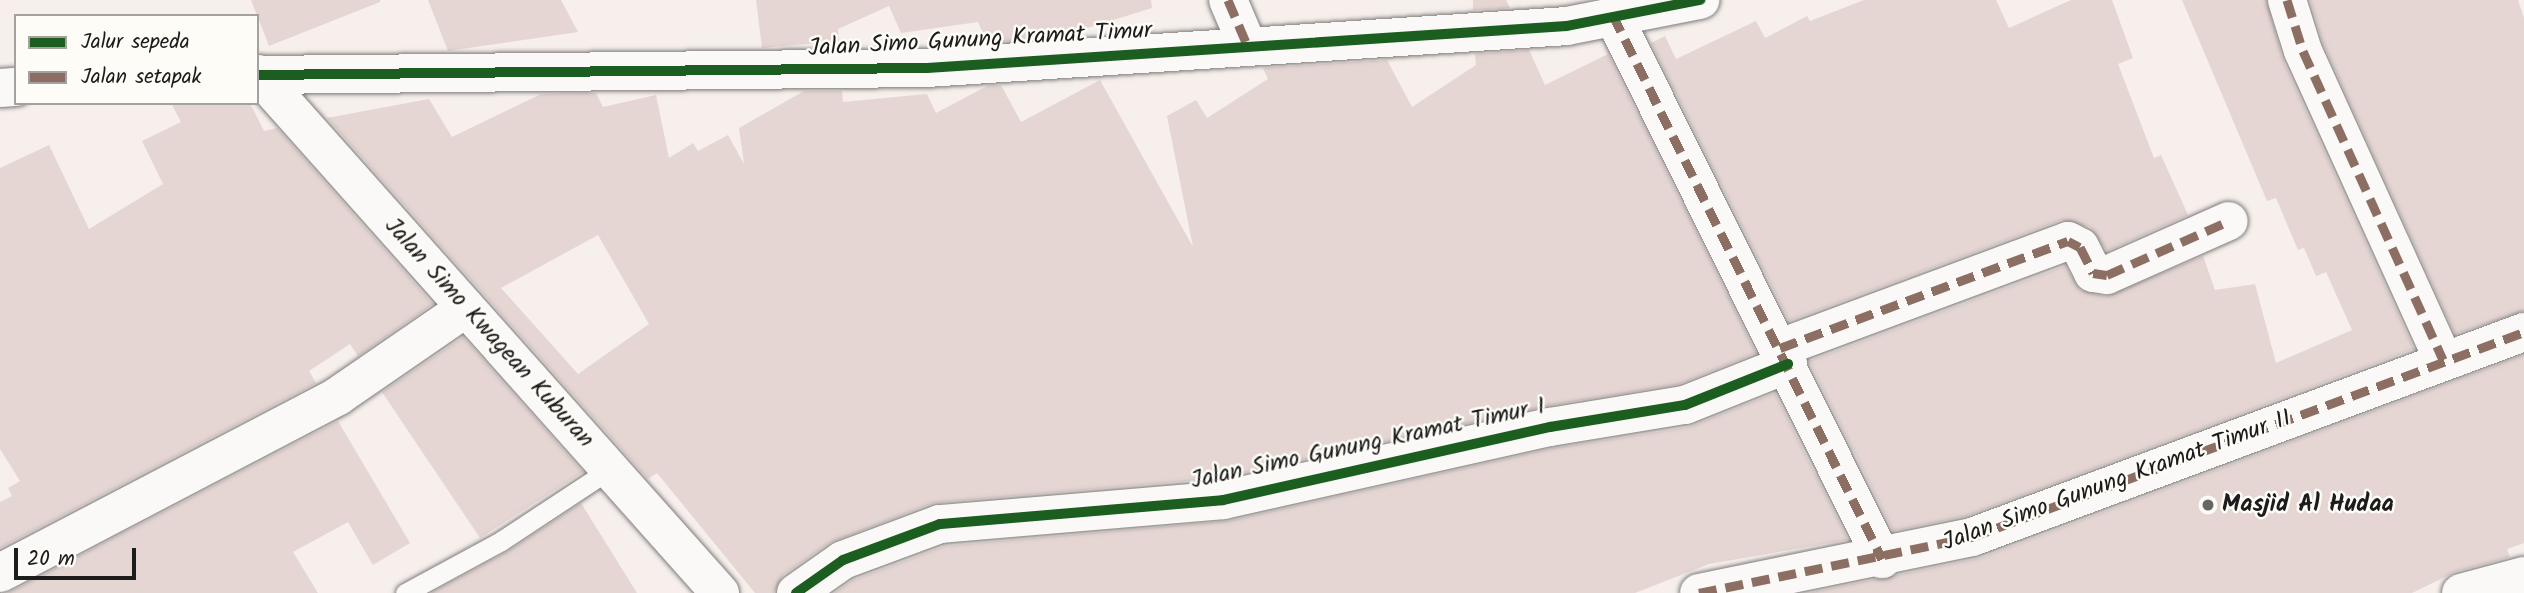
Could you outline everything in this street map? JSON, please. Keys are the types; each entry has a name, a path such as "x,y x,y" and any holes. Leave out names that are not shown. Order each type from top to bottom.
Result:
{"street":[{"path":"1228,0 1248,47"},
{"name":"Jalan Simo Gunung Kramat Timur","path":"259,75 927,68 1567,26 1700,0"},
{"path":"2287,0 2303,51 2443,360"},
{"path":"1613,15 1882,558"},
{"name":"Jalan Simo Kwagean Kuburan","path":"259,76 720,593"},
{"name":"Jalan Simo Gunung Kramat Timur I","path":"796,593 843,560 940,524 1223,500 1550,427 1685,405 1784,356 2068,241 2080,247 2094,273 2107,275 2229,221"},
{"path":"0,573 338,396 466,308"},
{"name":"Jalan Simo Gunung Kramat Timur II","path":"1699,593 1882,558 1972,537 2524,332"},
{"path":"2461,593 2524,576"}],"lane":[{"path":"405,593 501,541 610,469"}],"building":[{"path":"251,0 380,0 269,46 259,14 256,14"},
{"path":"428,0 561,0 578,32 448,51"},
{"path":"756,0 1151,0 1152,8 1055,38 987,42 978,22 901,33 889,6 838,29 839,41 762,48"},
{"path":"1473,0 1506,0 1510,8 1473,10"},
{"path":"1864,0 1996,0 2009,28 2071,0 2112,0 2133,58 2118,64 2154,158 2161,155 2188,215 2107,251 2090,227 2061,220 1789,321 1651,43 1665,36 1676,59 1756,21 1765,38 1807,16 1810,21"},
{"path":"2182,0 2266,0 2283,60 2414,349 1966,516 1893,531 1809,361 2065,266 2080,290 2105,297 2203,256 2215,290 2255,284 2276,363 2352,330 2326,272 2316,276 2304,248 2298,250 2276,198 2267,201"},
{"path":"2310,0 2518,0 2524,18 2524,311 2455,334 2323,43"},
{"path":"1529,50 1545,85 1608,54 1756,353 1679,384 1545,406 1220,478 933,503 831,542 783,575 774,593 755,593 657,473 648,479 327,118 429,99 452,137 541,94 596,93 603,107 656,95 669,158 693,143 698,151 728,135 744,164 739,128 804,91 842,91 843,102 927,94 936,113 987,86 1001,85 1021,122 1100,80 1193,247 1167,116 1196,100 1207,118 1268,79 1263,68 1387,60 1412,107 1476,65 1475,54","holes":["598,235 649,324 578,374 501,288"]},
{"path":"172,105 251,105 264,131 277,128 433,304 358,356 350,344 309,371 316,383 0,548 0,502 12,496 8,488 20,481 0,449 0,168 49,145 89,229 163,184 142,141 181,122"},
{"path":"463,337 583,472 480,538 382,392"},
{"path":"2524,355 2524,543 2507,549 2510,557 2455,572 2412,593 1808,593 1980,558"},
{"path":"1775,393 1848,540 1709,564 1635,593 834,593 853,580 945,546 1228,521 1554,448 1689,427"},
{"path":"338,421 410,543 373,565 348,522 293,552 318,593 8,593"},
{"path":"581,503 637,593 431,593 507,552"}],"marked path":[{"path":"1228,0 1248,47"},
{"path":"2287,0 2303,51 2443,360"},
{"path":"1613,15 1882,559"},
{"path":"1780,348 2068,241 2080,247 2093,273 2107,275 2229,221"},
{"path":"1699,593 1972,537 2524,332"}],"cycle path":[{"path":"259,75 927,68 1567,26 1700,0"},
{"path":"796,593 843,560 940,524 1223,500 1550,427 1685,405 1788,364"}],"place":[{"name":"Masjid Al Hudaa","path":"2208,505"}]}
